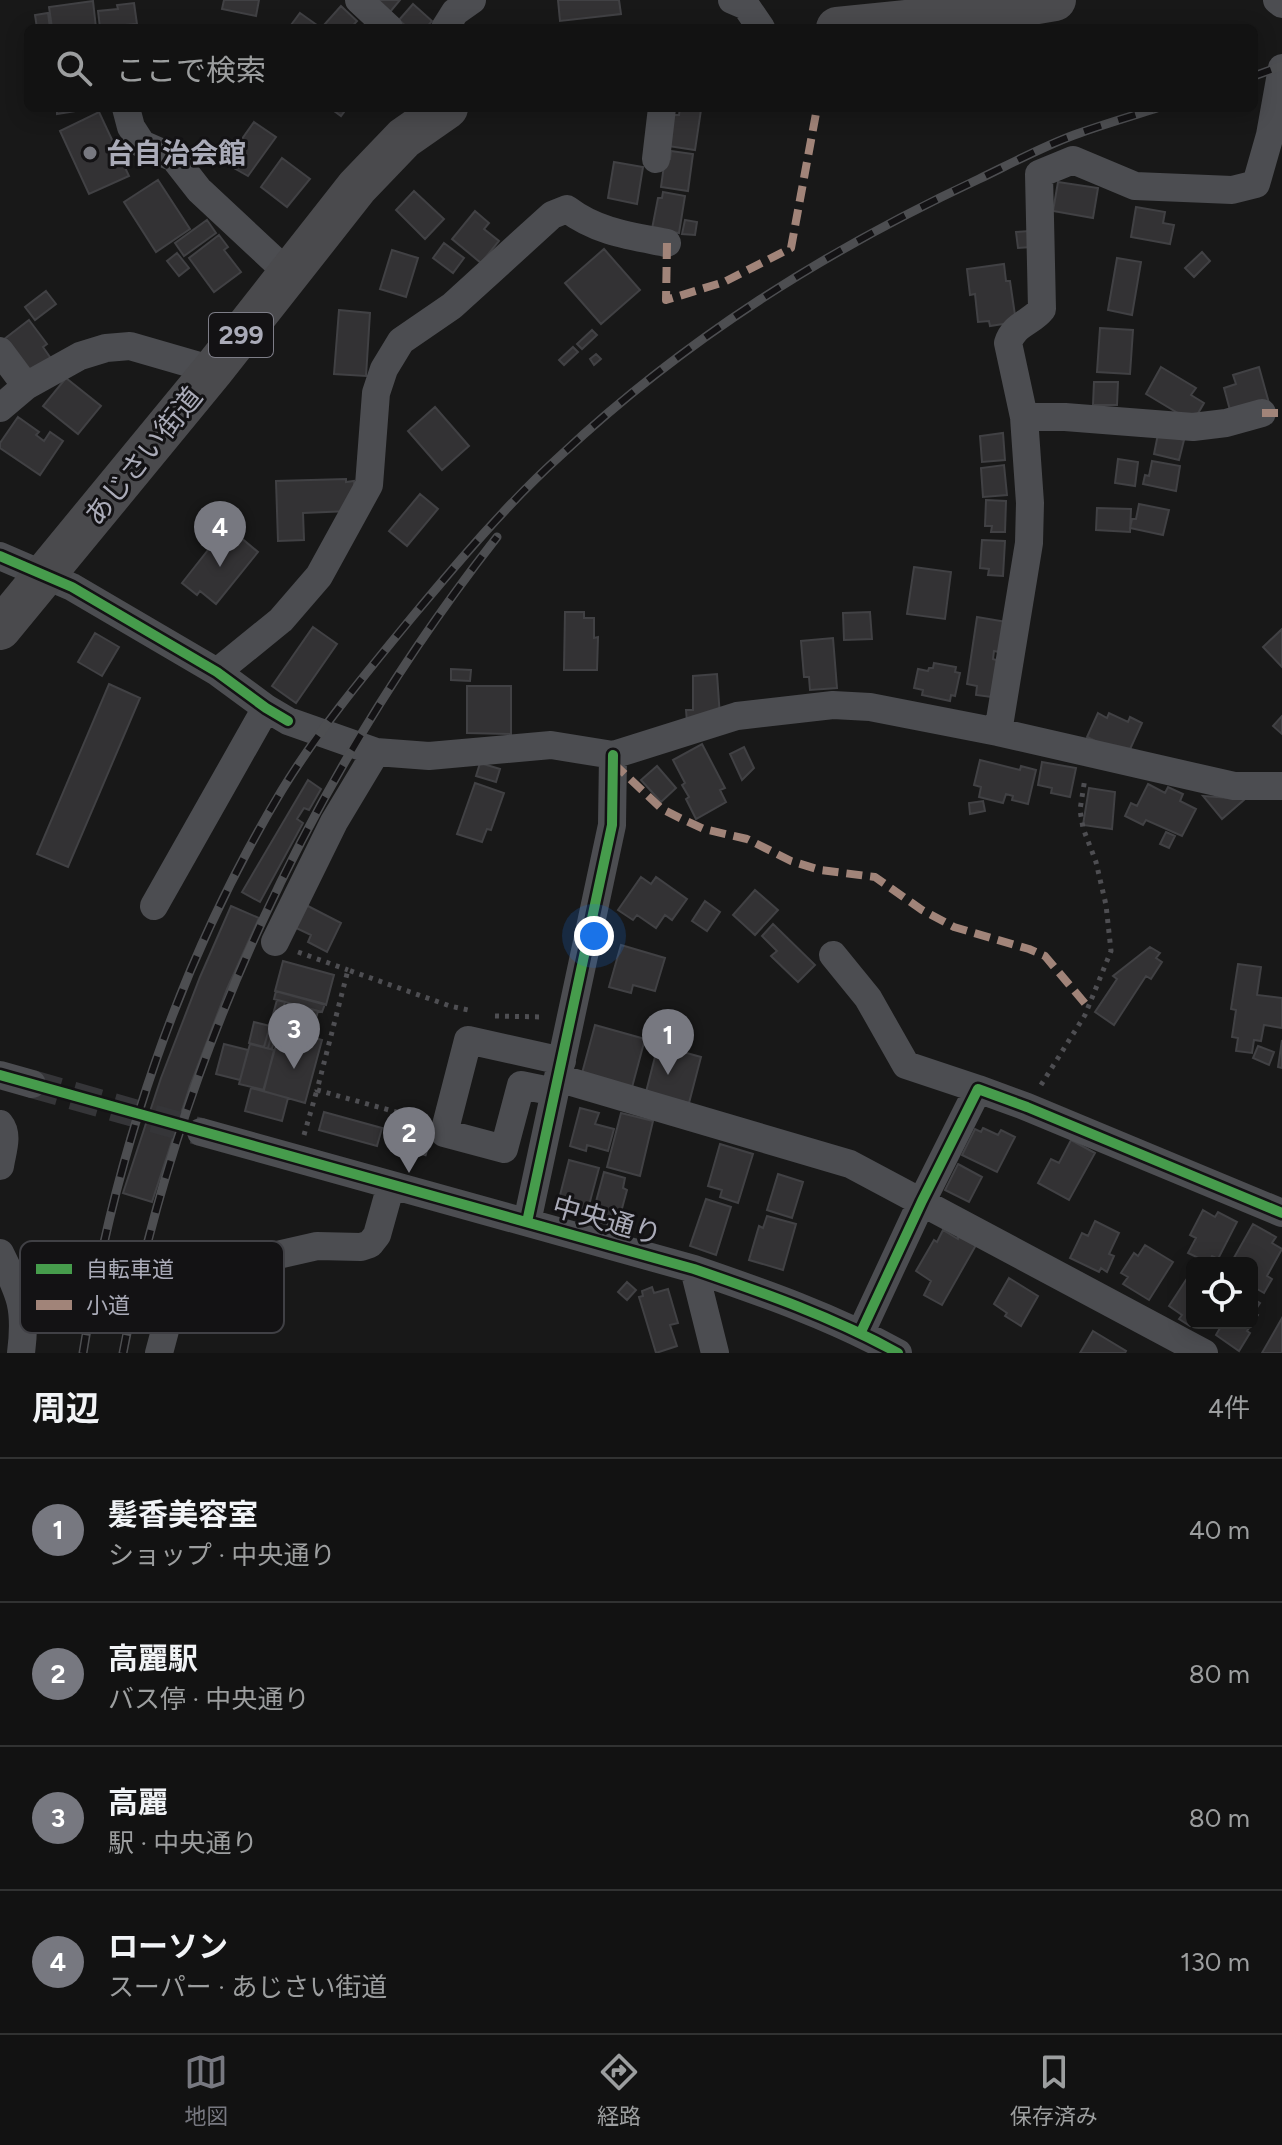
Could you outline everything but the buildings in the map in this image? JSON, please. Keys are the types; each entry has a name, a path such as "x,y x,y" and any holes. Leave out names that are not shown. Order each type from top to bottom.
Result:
{"highway":[{"path":"876,24 974,14 1055,0"},
{"name":"あじさい街道","path":"0,629 213,370 366,177 404,138 441,112"}],"street":[{"path":"359,0 385,24"},
{"path":"448,24 455,12 472,0"},
{"path":"732,0 746,6 758,24"},
{"path":"1277,0 1282,4"},
{"path":"998,732 1029,543 1030,482 1024,417 1008,343 1011,333 1035,318 1042,309 1039,174 1073,160 1135,186 1232,190 1256,184 1270,135 1282,68"},
{"path":"127,112 131,127 142,144 174,158 199,190 289,274"},
{"path":"656,159 662,112"},
{"path":"217,672 281,620 319,576 369,485 376,393 392,353 401,341 452,306 552,215 567,209 581,220 604,230 667,243"},
{"path":"0,408 26,386 80,356 106,348 130,346 213,370"},
{"path":"0,351 26,386"},
{"path":"1024,417 1065,417 1193,427 1226,423 1262,413"},
{"path":"0,556 72,587 217,672 277,714 376,752 429,756 551,745 613,755 737,716 833,705 870,707 998,732 1234,786 1282,786"},
{"path":"154,906 277,714"},
{"path":"284,946 334,822 376,752"},
{"path":"527,1222 612,825 613,755"},
{"path":"833,955 868,998 906,1065 1027,1107 1282,1213"},
{"path":"558,1077 521,1085 504,1149 444,1133 468,1040 558,1077 850,1164 1204,1353"},
{"path":"0,1075 32,1084"},
{"path":"861,1332 978,1089"},
{"path":"0,1124 4,1128 0,1166"},
{"name":"中央通り","path":"201,1132 694,1269 861,1332 898,1353"},
{"path":"284,1254 317,1246 361,1247 370,1244 377,1235 391,1185"},
{"path":"4,1269 20,1301"},
{"path":"694,1269 715,1353"},
{"path":"21,1353 24,1333"},
{"path":"159,1353 164,1333"}],"path":[{"path":"1027,1107 1085,1015 1111,951 1106,905 1080,810 1089,753"},
{"path":"284,946 348,970"},
{"path":"312,1077 320,1079"},
{"path":"310,1115 317,1090"}],"tunnel":[{"path":"32,1084 201,1132"}],"railway":[{"path":"1258,75 1282,66"},
{"path":"105,1241 132,1133 156,1062 182,991 245,855 282,790 361,679 502,513 540,474 657,373 812,267 866,236 1026,156 1074,135 1145,112"},
{"path":"149,1241 179,1134 217,1027 262,922 312,821 368,722 430,628 497,537"},
{"path":"83,1353 87,1333"},
{"path":"123,1353 128,1333"}],"marked path":[{"path":"667,243 666,300 724,282 791,248 816,112"},
{"path":"1262,413 1282,413"},
{"path":"613,763 662,809 704,829 747,839 791,861 820,870 875,877 922,910 954,927 1045,956 1088,1007"}],"cycle path":[{"path":"0,556 72,587 217,672 288,721"},
{"path":"527,1222 612,825 613,755"},
{"path":"0,1075 694,1269 823,1317 898,1353"},
{"path":"861,1332 978,1089 1282,1213"}],"place":[{"name":"台自治会館","path":"90,153"},
{"name":"ローソン","path":"220,567"},
{"name":"高麗","path":"294,1069"},
{"name":"髪香美容室","path":"668,1075"},
{"name":"高麗駅","path":"409,1173"}]}
